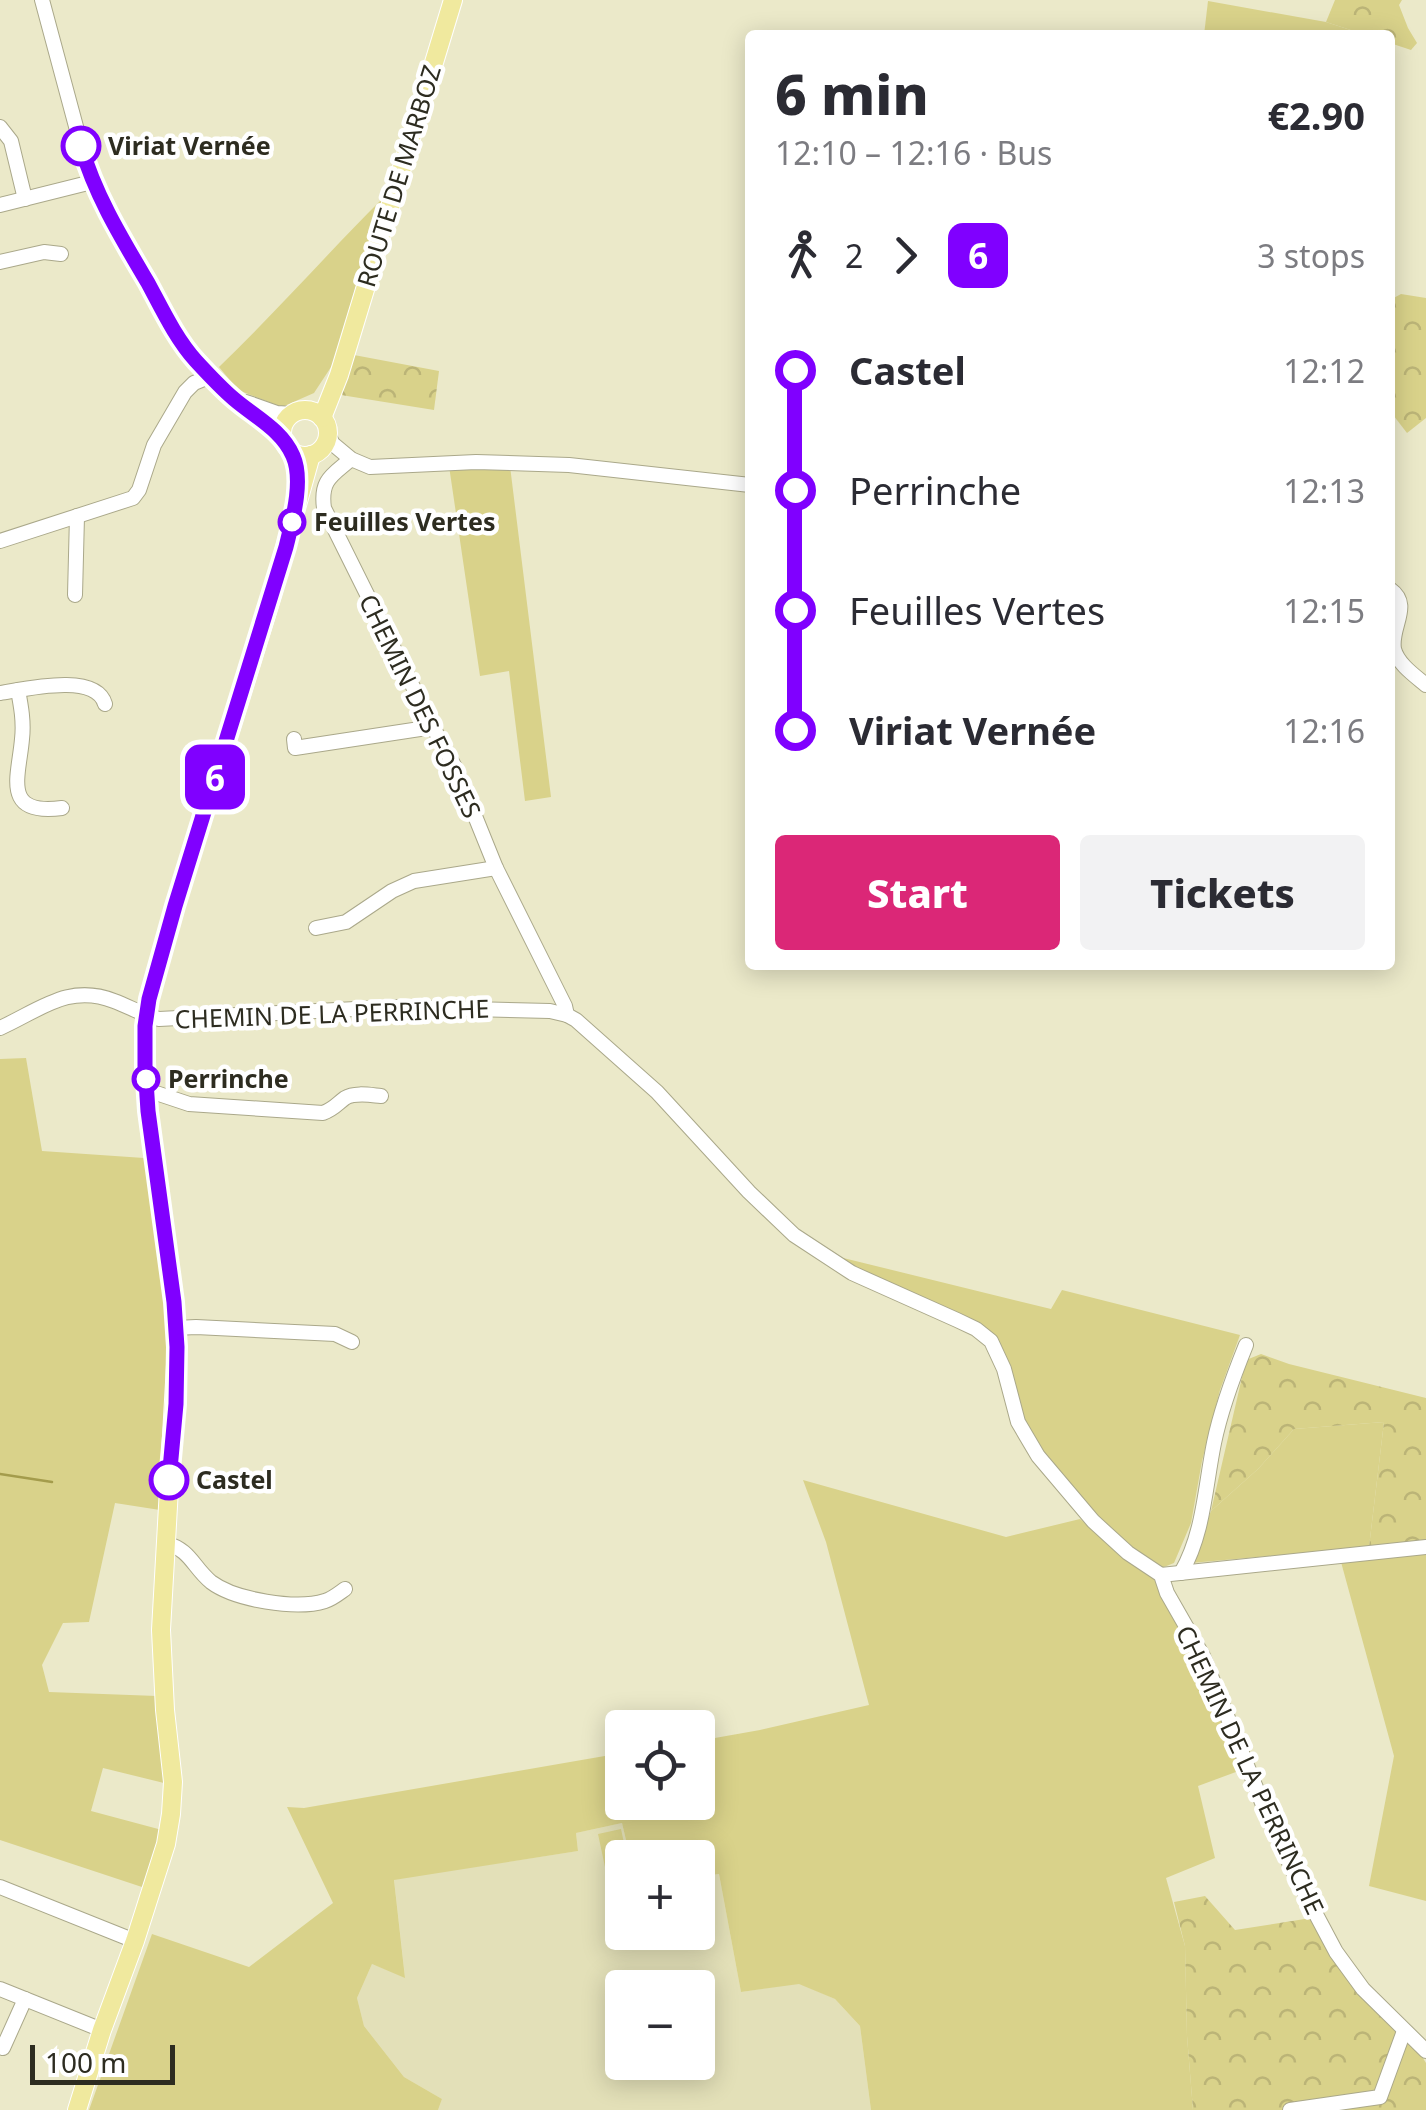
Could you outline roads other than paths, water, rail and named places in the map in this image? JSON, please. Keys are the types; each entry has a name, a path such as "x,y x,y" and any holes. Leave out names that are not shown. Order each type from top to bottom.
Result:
{"main road":[{"name":"ROUTE DE MARBOZ","path":"77,2110 135,1941 172,1814 161,1648 164,1543 176,1404 176,1328 146,1090 147,1016 168,931 269,605 315,438 346,352 453,0"},
{"name":"ROUTE DE MARBOZ","path":"67,2110 102,2030"}],"street":[{"path":"42,0 92,182 171,324 194,358 216,381 315,438"},
{"path":"0,127 11,141 25,199"},
{"path":"0,205 92,182"},
{"path":"0,262 44,252 62,254"},
{"path":"0,541 136,495 154,445 185,392 194,383 216,381 363,464 379,468 476,462 570,465 745,485"},
{"name":"CHEMIN DES FOSSES","path":"315,438 331,474 323,494 324,508 456,769 496,868 567,1015"},
{"path":"76,595 77,516"},
{"path":"1395,593 1401,604 1395,633"},
{"path":"1395,651 1426,684"},
{"path":"0,692 79,686 96,690 105,704"},
{"path":"18,690 23,726 16,776 19,792 35,808 62,808"},
{"path":"294,739 295,748 433,727"},
{"path":"316,928 346,922 414,881 496,868"},
{"name":"CHEMIN DE LA PERRINCHE","path":"0,1028 76,994 112,1000 147,1016 176,1020 394,1007 514,1009 567,1015"},
{"path":"567,1015 656,1092 794,1235 852,1273 957,1320 991,1342 1004,1369 1018,1422 1038,1456 1093,1521 1128,1554 1161,1574 1426,1547"},
{"path":"146,1090 189,1104 324,1113 354,1095 381,1096"},
{"path":"176,1328 335,1334 352,1342"},
{"path":"1181,1572 1197,1535 1225,1399 1246,1345"},
{"path":"164,1543 178,1546 189,1555 214,1584 256,1600 312,1604 329,1600 345,1589"},
{"name":"CHEMIN DE LA PERRINCHE","path":"1161,1574 1167,1593 1202,1656 1268,1815 1336,1952 1363,1989 1426,2052"},
{"path":"0,1887 135,1941"},
{"path":"0,1989 102,2030"},
{"path":"4,2048 25,1999"},
{"path":"1290,2110 1380,2097 1404,2031"}],"waterway":[{"path":"0,1474 52,1482"}],"place":[{"name":"Viriat Vernée","path":"81,146"},
{"name":"Feuilles Vertes","path":"292,522"},
{"name":"Perrinche","path":"146,1079"},
{"name":"Castel","path":"169,1480"}]}
